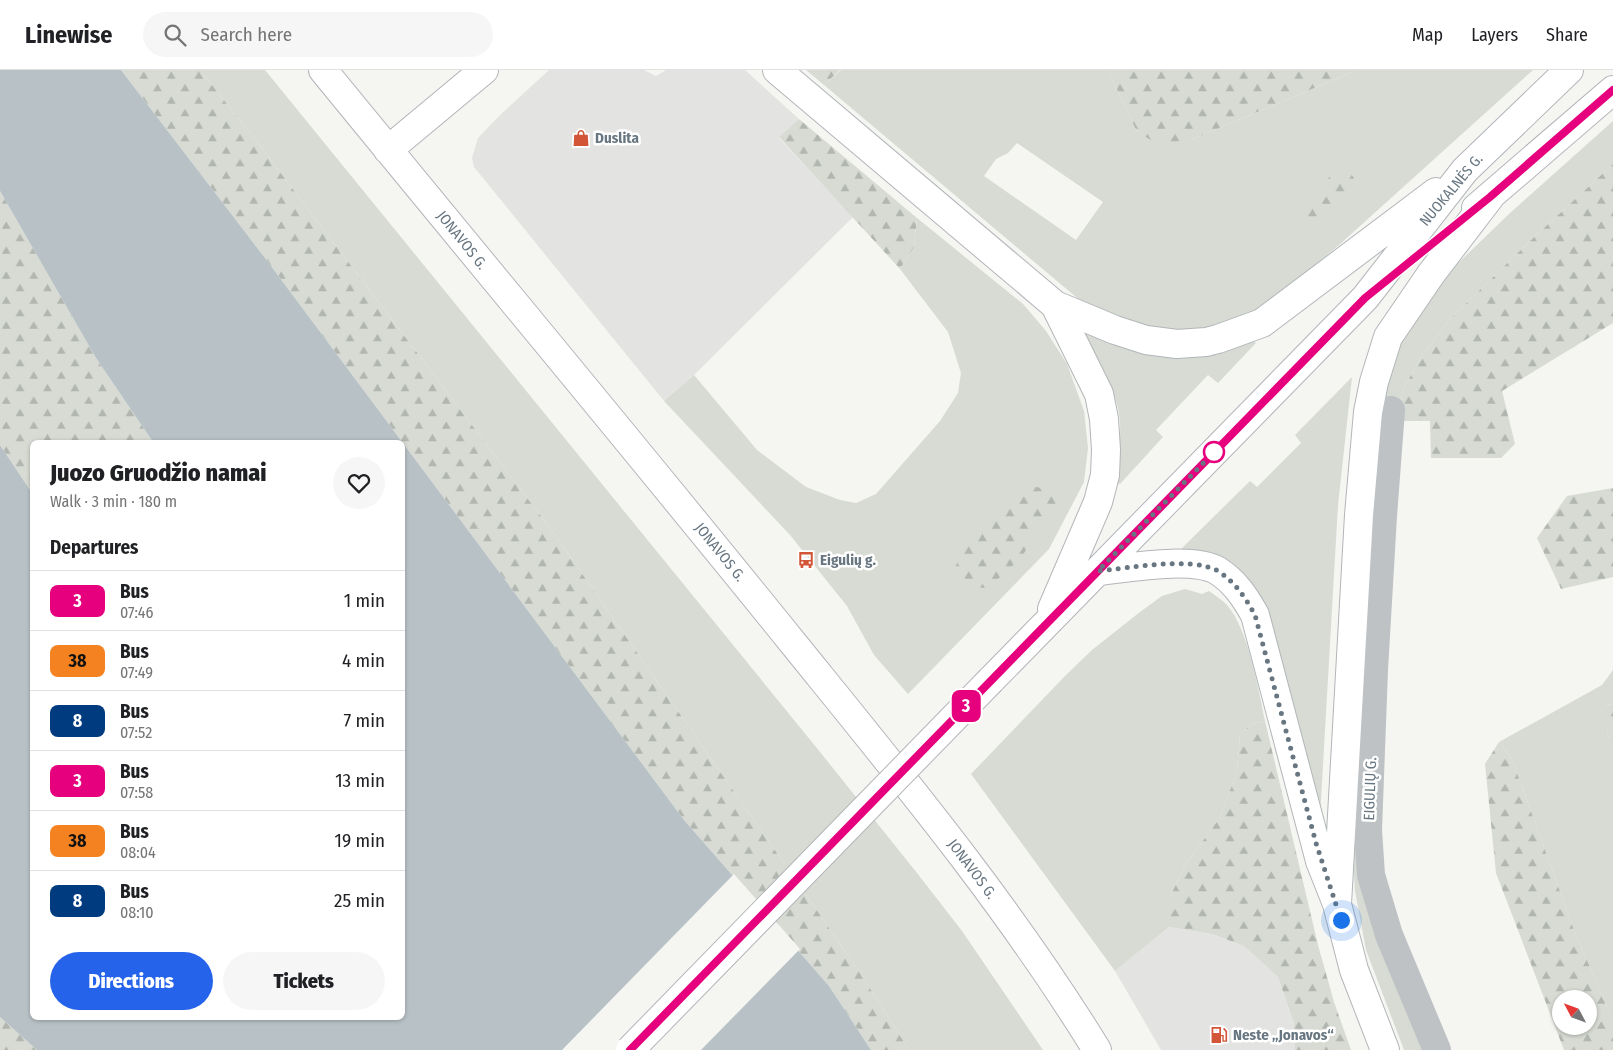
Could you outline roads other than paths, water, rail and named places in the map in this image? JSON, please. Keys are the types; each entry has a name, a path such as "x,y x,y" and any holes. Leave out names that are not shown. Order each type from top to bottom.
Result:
{"main road":[{"name":"JONAVOS G.","path":"323,70 664,483 828,686 970,866 1026,942 1097,1050"},
{"path":"388,150 484,70"},
{"path":"777,70 1055,305 1115,330 1146,340 1177,344 1206,342 1262,323 1465,170"},
{"name":"NUOKALNĖS G.","path":"630,1050 1365,298 1465,170 1569,70"},
{"name":"NUOKALNĖS G.","path":"1365,298 1490,197 1613,90"},
{"path":"1337,904 1371,516 1368,412 1374,382 1388,338 1431,274 1490,197"},
{"path":"1046,625 1098,502 1105,475 1106,450 1100,394 1055,305"},
{"path":"1098,571 1165,564 1200,565 1216,570 1231,581 1244,595 1255,615 1316,843 1337,904 1354,970 1385,1050"}],"street":[{"name":"EIGULIŲ G.","path":"1391,410 1371,516 1374,670 1368,830 1371,875 1388,935 1437,1050"}],"place":[{"name":"Duslita","path":"581,138"},
{"name":"Eigulių g.","path":"806,560"},
{"name":"Neste „Jonavos“","path":"1219,1035"}]}
